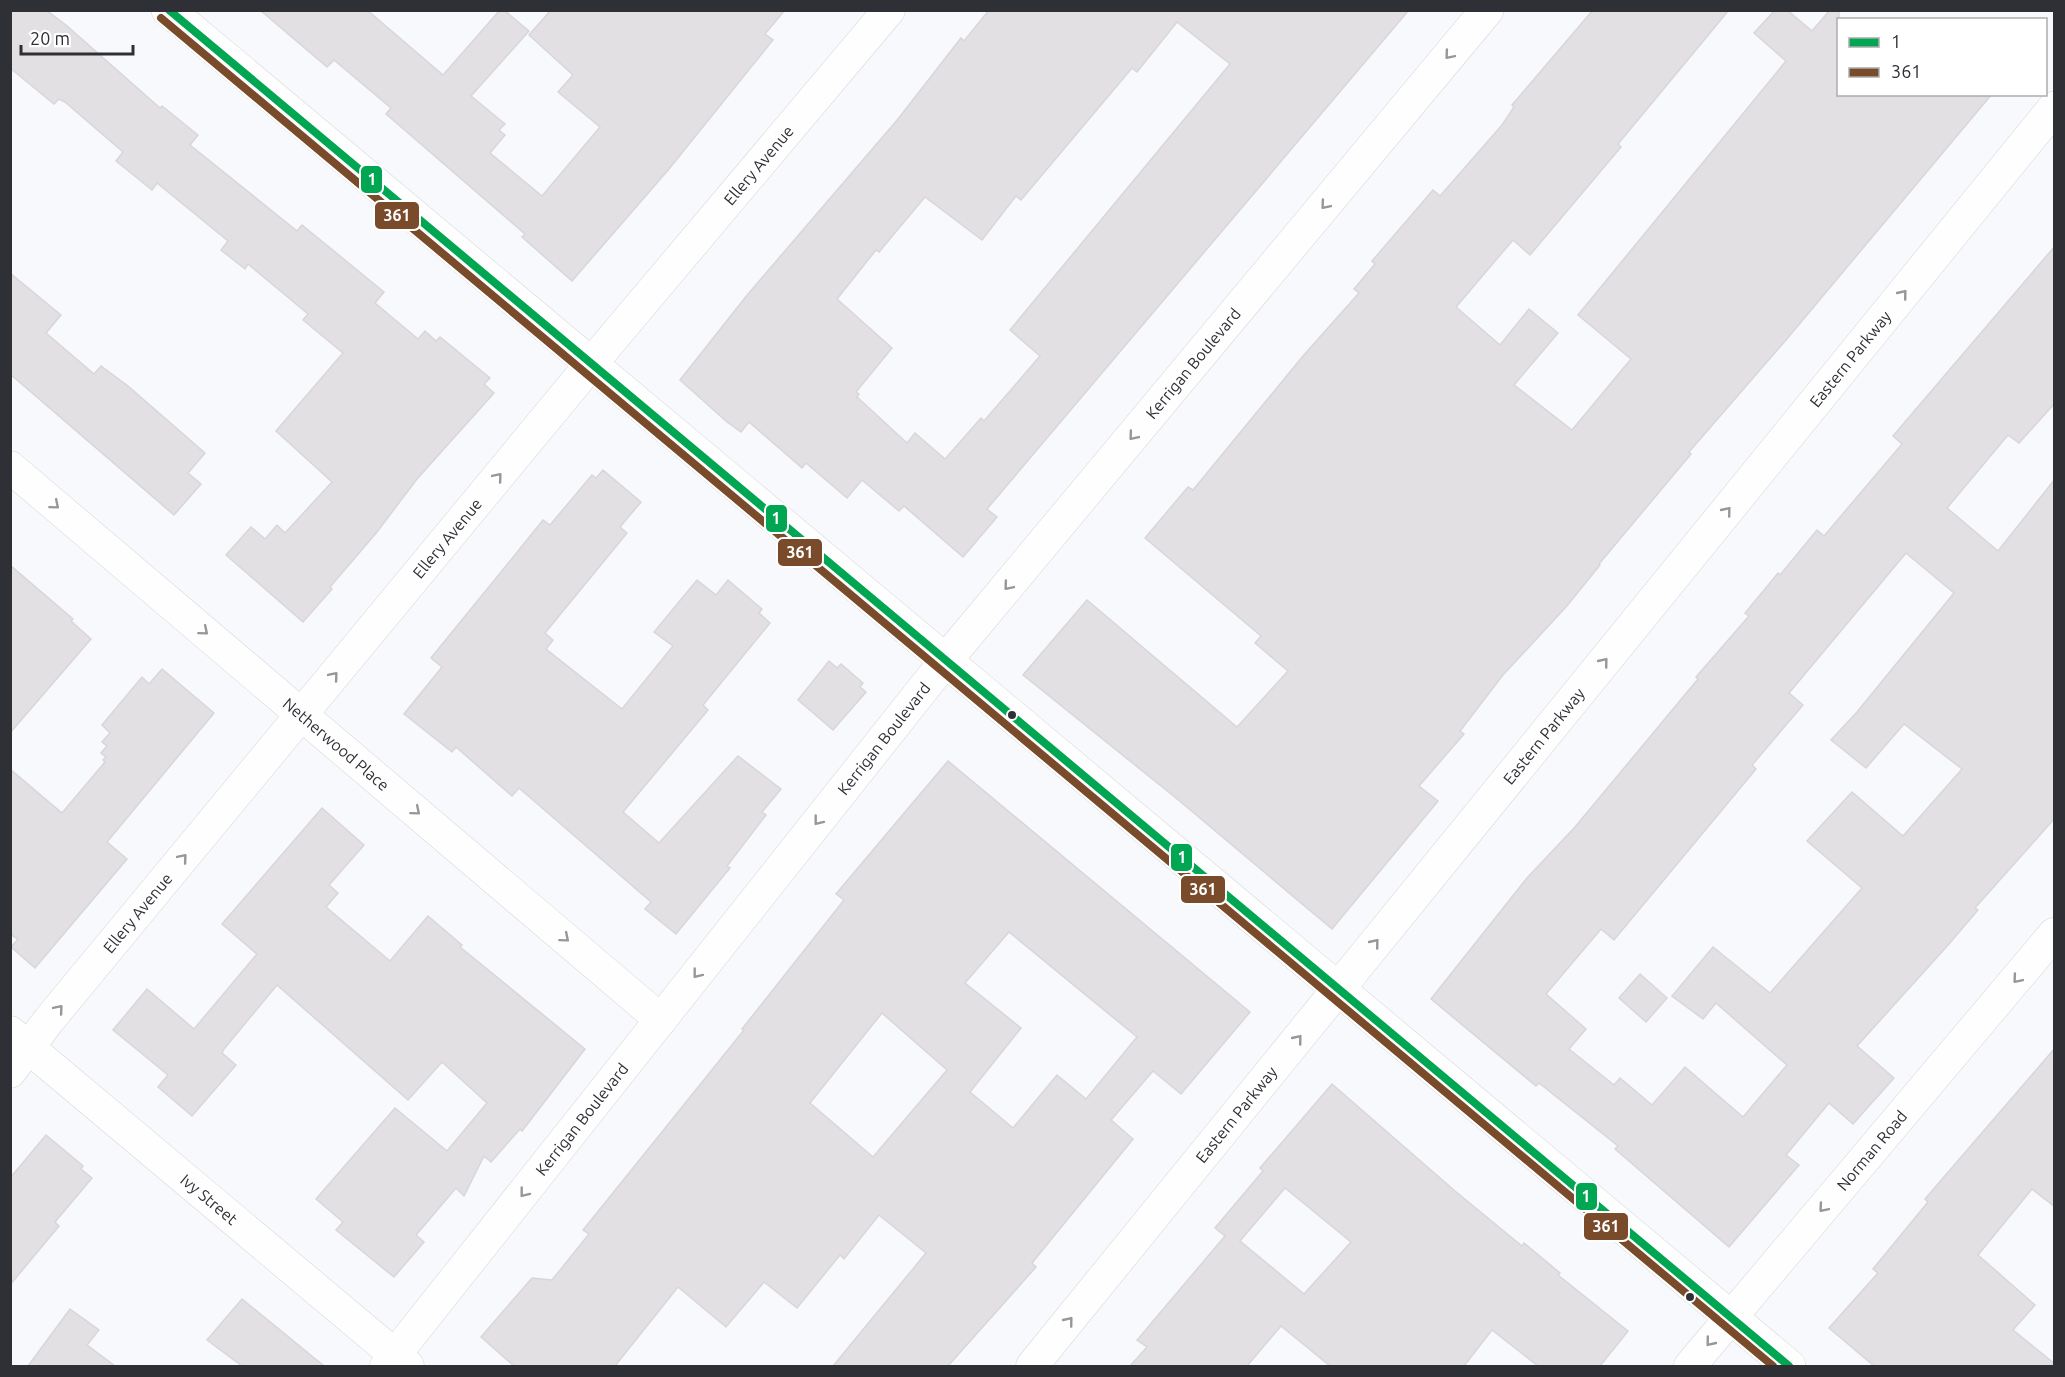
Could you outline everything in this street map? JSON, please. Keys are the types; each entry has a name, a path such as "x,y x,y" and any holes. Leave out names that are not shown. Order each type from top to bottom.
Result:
{"street":[{"path":"168,10 1789,1366"},
{"name":"Kerrigan Boulevard","path":"396,1363 661,1020 946,660 1487,10"},
{"name":"Ellery Avenue","path":"10,1072 19,1039 302,714 884,12"},
{"name":"Eastern Parkway","path":"1032,1366 2055,108"},
{"name":"Netherwood Place","path":"10,467 661,1020"},
{"name":"Norman Road","path":"1690,1366 2055,934"},
{"name":"Ivy Street","path":"19,1039 396,1363"}],"building":[{"path":"10,10 46,10 66,25 160,108 162,106 198,135 190,145 297,231 302,225 384,292 375,303 418,339 425,331 436,341 440,337 490,378 484,384 494,393 417,479 377,532 330,587 332,589 303,622 226,555 251,527 265,539 277,525 285,533 332,482 276,431 343,353 303,320 308,314 248,264 245,269 221,250 228,241 157,183 152,190 116,161 123,152 65,102 59,99 54,104 10,68"},
{"path":"260,10 367,10 443,75 500,10 504,10 529,31 471,96 505,124 499,130 505,135 490,153 542,196 600,127 558,92 573,75 529,35 551,10 785,10 765,34 773,40 669,169 572,281 522,237 525,234 386,114 391,108 334,60 327,67"},
{"path":"989,10 1409,10 987,509 997,517 963,557 904,506 899,511 862,480 847,498 806,463 802,468 749,422 741,432 680,380 748,294 898,119 961,38 964,41","holes":["1177,22 1230,64 1010,330 1040,356 984,421 981,418 945,459 915,433 907,443 857,397 859,394 856,392 892,348 837,299 876,250 879,252 925,197 982,240 1016,196 1021,200 1132,68 1137,72"]},
{"path":"1593,10 1729,10 1618,144 1621,147 1530,255 1513,240 1456,307 1500,345 1529,309 1558,333 1514,385 1572,430 1631,359 1578,315 1786,61 1754,33 1775,10 1787,10 1812,31 1830,10 1839,10 1839,18 1837,18 1837,96 1990,96 1689,452 1691,454 1566,607 1503,675 1460,731 1464,734 1419,786 1438,801 1332,929 1176,798 1023,675 1087,600 1237,727 1288,671 1255,643 1261,636 1145,538 1188,487 1193,490 1303,356 1359,293 1354,289 1375,264 1372,261 1433,190 1440,196 1502,125 1514,107 1512,105"},
{"path":"2055,246 2055,403 2019,443 2008,435 1947,508 1998,551 2055,479 2055,818 1975,908 1978,910 1949,944 1857,1046 1894,1078 1853,1124 1829,1103 1786,1155 1799,1165 1729,1247 1615,1149 1618,1146 1539,1083 1536,1086 1431,999 1527,878 1575,827 1698,679 1696,677 1749,616 1745,613 1778,573 1780,575 1817,530 1824,536 1902,444 1893,436","holes":["1906,553 1954,593 1857,712 1831,740 1866,768 1904,724 1962,769 1903,836 1852,792 1807,841 1862,888 1770,993 1713,947 1672,996 1703,1019 1716,1003 1787,1065 1743,1117 1685,1067 1652,1105 1620,1078 1614,1085 1569,1049 1586,1029 1546,994 1601,929 1614,940 1756,769 1752,765 1803,705 1789,693"]},
{"path":"10,273 61,315 46,333 94,374 101,366 128,386 205,453 188,473 201,484 174,515 10,374"},
{"path":"603,470 641,502 620,527 627,533 545,633 553,640 546,649 622,709 673,646 654,632 697,580 716,595 728,580 762,609 759,613 770,623 703,705 708,710 623,812 659,843 738,756 781,789 762,812 766,815 727,866 730,868 676,934 645,909 651,902 519,788 512,796 456,747 452,752 404,714 442,667 431,658 543,520 550,525 592,475 596,478"},
{"path":"10,565 73,619 71,621 91,639 10,733"},
{"path":"829,661 837,668 841,664 863,683 860,687 866,692 833,730 798,700"},
{"path":"162,669 214,713 107,842 127,859 35,968 11,947 18,939 10,934 10,769 62,813 105,762 103,760 106,757 101,753 107,746 102,742 110,733 102,725 142,677 149,684"},
{"path":"948,761 1250,1012 1181,1094 1153,1071 1111,1120 1133,1139 1032,1263 1036,1267 948,1366 833,1366 926,1253 879,1215 844,1259 840,1255 797,1308 764,1282 726,1327 678,1287 615,1366 514,1366 481,1337 532,1278 552,1280 589,1234 583,1230 744,1030 742,1029 844,900 836,894","holes":["1009,932 1137,1037 1086,1099 1057,1075 1013,1128 970,1092 1021,1028 965,983","882,1013 947,1070 873,1157 810,1103"]},
{"path":"322,808 364,845 329,885 338,893 326,907 390,961 428,916 462,945 460,947 585,1049 522,1131 520,1129 491,1162 484,1156 464,1196 456,1188 416,1235 424,1242 394,1277 336,1230 343,1222 316,1199 395,1108 447,1151 487,1103 442,1062 408,1100 277,985 224,1049 222,1053 236,1065 192,1116 158,1087 168,1075 113,1030 147,989 194,1029 257,954 222,924"},
{"path":"1640,974 1667,998 1646,1022 1619,998"},
{"path":"2055,1048 2055,1207 2032,1189 1978,1255 2035,1305 2013,1330 2055,1366 1874,1366 1829,1328 1878,1273 1873,1269 1928,1202 1925,1199"},
{"path":"1332,1084 1455,1191 1522,1246 1524,1243 1560,1273 1558,1275 1628,1331 1600,1366 1538,1366 1492,1330 1464,1366 1330,1366 1281,1326 1247,1366 1130,1366 1147,1347 1137,1340 1225,1236 1215,1228 1263,1171 1260,1168","holes":["1285,1188 1351,1242 1304,1294 1240,1241"]},
{"path":"46,1135 83,1166 81,1169 92,1178 55,1222 59,1226 10,1285 10,1178"},
{"path":"242,1299 324,1366 242,1366 207,1340"},
{"path":"70,1309 99,1330 87,1345 115,1366 28,1366"}],"transit line":[{"name":"1","path":"169,10 1789,1366"},
{"name":"361","path":"161,18 1773,1366"}]}
